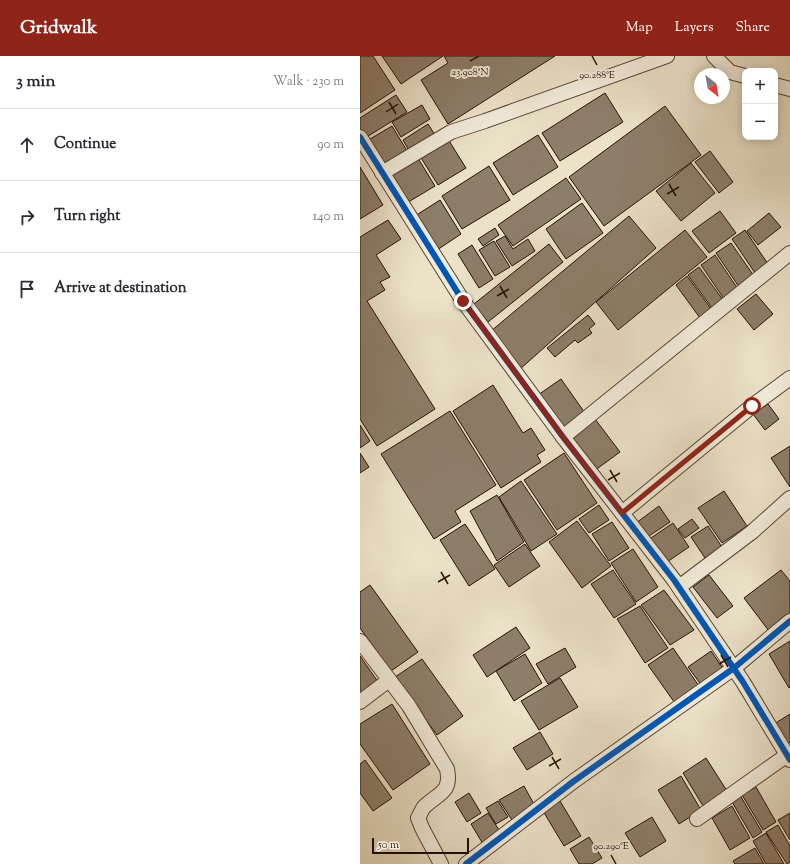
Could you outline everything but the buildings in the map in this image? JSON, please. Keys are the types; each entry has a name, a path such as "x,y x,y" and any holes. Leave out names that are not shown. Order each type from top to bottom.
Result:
{"street":[{"path":"382,173 450,132 667,56"},
{"path":"714,56 730,72 742,75"},
{"path":"778,86 790,89"},
{"path":"360,137 463,301 563,437 679,587 734,668 789,756 697,819"},
{"path":"563,437 790,253"},
{"path":"622,513 752,406 790,378"},
{"path":"679,587 752,532 790,498"},
{"path":"466,864 574,781 734,668 790,621"},
{"path":"360,642 409,706 447,769 449,780 445,788 440,796 423,807 418,818 424,834 441,864"},
{"path":"360,702 389,680"}],"cycle path":[{"path":"360,137 463,301 563,437 674,580 743,682 790,760"},
{"path":"466,864 574,781 734,668 790,621"}],"route":[{"path":"463,301 563,437 622,513 752,406"}]}
